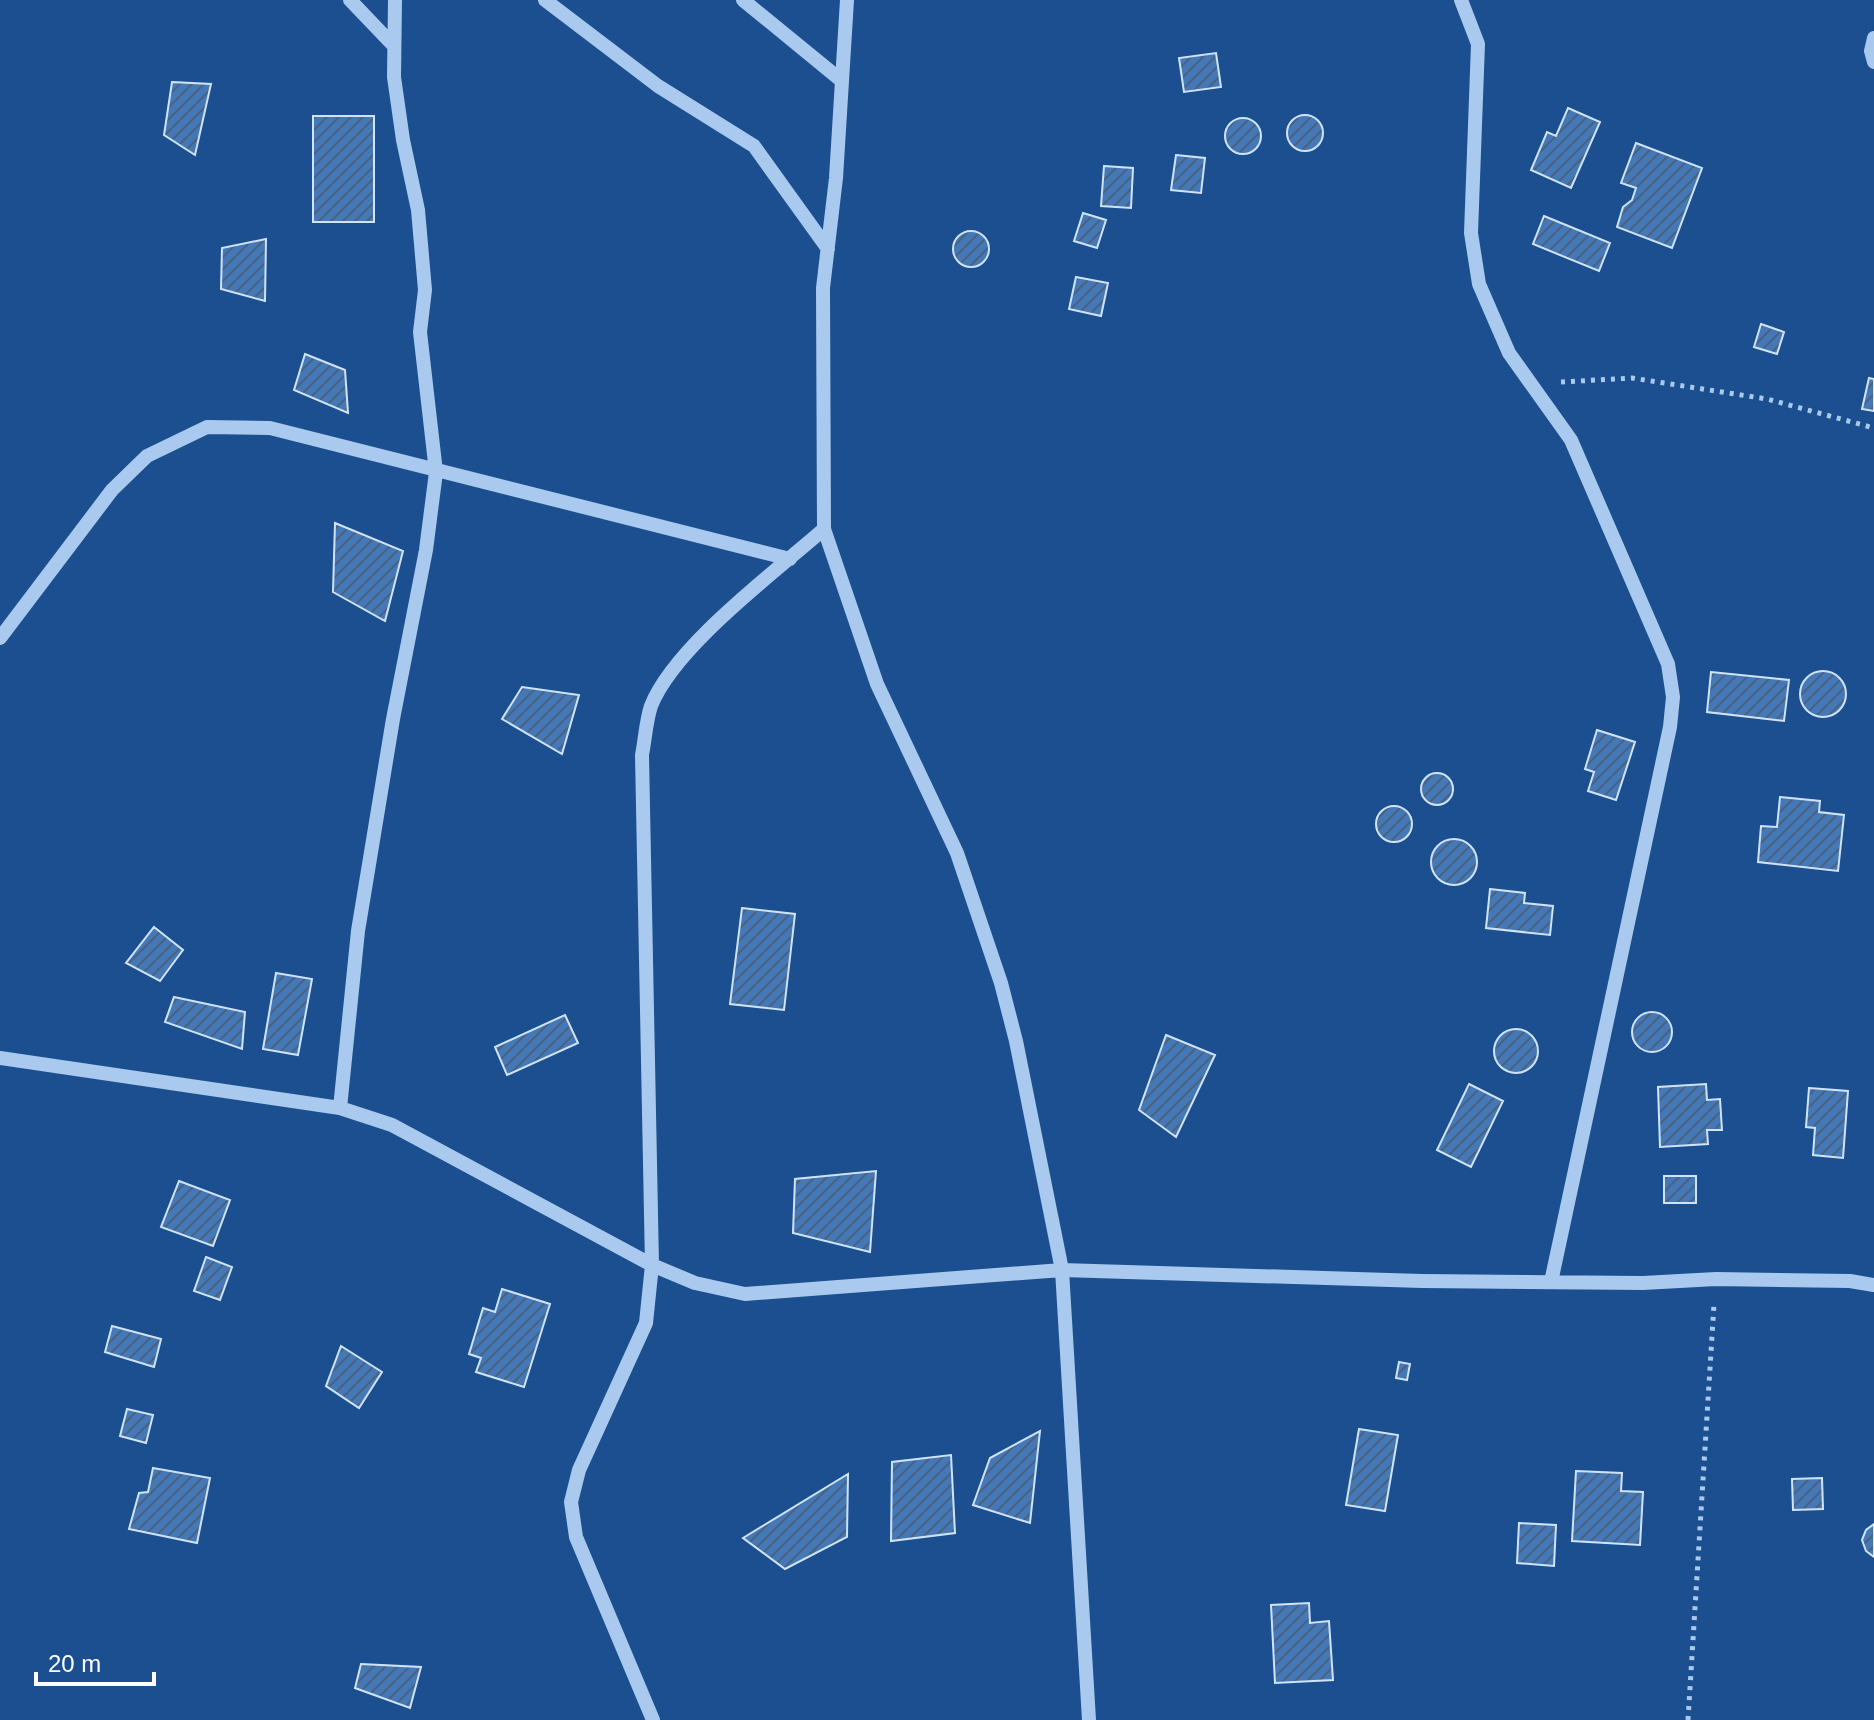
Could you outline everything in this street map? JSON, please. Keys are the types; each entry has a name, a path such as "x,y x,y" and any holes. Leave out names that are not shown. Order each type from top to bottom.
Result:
{"street":[{"path":"350,0 394,46"},
{"path":"340,1108 358,931 393,719 426,550 436,472 420,332 425,290 418,210 403,140 394,46 395,0"},
{"path":"545,0 658,86 754,146 828,249"},
{"path":"743,0 842,81"},
{"path":"847,0 823,288 824,529 877,684 957,853 1001,983 1062,1270 1089,1720"},
{"path":"1461,0 1478,44 1479,59 1471,233 1479,284 1509,353 1571,440 1668,664 1673,697 1667,743 1551,1282"},
{"path":"1874,38 1871,51 1874,62"},
{"path":"0,638 112,490 147,456 207,427 270,428 790,559"},
{"path":"653,1720 576,1537 571,1502 579,1470 646,1323 652,1265 642,770 651,708 667,675 824,529"},
{"path":"0,1058 340,1108 392,1125 652,1265 695,1283 745,1294 1062,1270 1551,1282 1716,1279 1850,1281 1874,1285"}],"path":[{"path":"1532,384 1632,378 1767,399 1874,428"},
{"path":"1688,1720 1716,1279"}],"building":[{"path":"1216,53 1221,87 1184,92 1179,58"},
{"path":"172,82 211,84 195,155 164,135"},
{"path":"1568,108 1600,122 1571,188 1531,170 1547,132 1556,136"},
{"path":"1305,115 1318,120 1323,133 1318,146 1305,151 1292,146 1287,133 1292,120"},
{"path":"313,116 374,116 374,222 313,222"},
{"path":"1243,118 1256,123 1261,136 1256,149 1243,154 1230,149 1225,136 1230,123"},
{"path":"1636,143 1702,168 1672,248 1617,227 1623,207 1632,200 1636,188 1621,183"},
{"path":"1176,155 1205,158 1201,193 1171,190"},
{"path":"1104,166 1133,168 1131,208 1101,206"},
{"path":"1083,213 1106,220 1097,248 1074,241"},
{"path":"1544,216 1610,243 1599,271 1533,244"},
{"path":"971,231 983,237 989,249 983,261 971,267 959,261 953,249 959,237"},
{"path":"266,239 265,301 221,289 222,248"},
{"path":"1076,277 1108,283 1101,316 1069,309"},
{"path":"1761,324 1784,332 1777,354 1754,347"},
{"path":"305,354 345,370 348,413 294,390"},
{"path":"1869,378 1874,379 1874,411 1862,409"},
{"path":"335,523 403,551 385,621 333,592"},
{"path":"1823,671 1839,678 1846,694 1839,710 1823,717 1807,710 1800,694 1807,678"},
{"path":"1711,672 1789,680 1784,721 1707,712"},
{"path":"522,687 579,695 562,754 502,719"},
{"path":"1597,730 1635,742 1616,800 1588,791 1594,772 1585,769"},
{"path":"1437,773 1448,778 1453,789 1448,800 1437,805 1426,800 1421,789 1426,778"},
{"path":"1780,797 1820,801 1819,812 1844,815 1838,871 1758,862 1761,826 1777,827"},
{"path":"1394,806 1407,811 1412,824 1407,837 1394,842 1381,837 1376,824 1381,811"},
{"path":"1454,839 1470,846 1477,862 1470,878 1454,885 1438,878 1431,862 1438,846"},
{"path":"1490,889 1525,893 1524,903 1553,906 1550,935 1486,928"},
{"path":"742,908 795,914 784,1010 730,1004"},
{"path":"154,927 183,950 160,981 126,963"},
{"path":"276,973 312,979 298,1055 263,1049"},
{"path":"174,997 245,1012 242,1049 165,1022"},
{"path":"1652,1012 1666,1018 1672,1032 1666,1046 1652,1052 1638,1046 1632,1032 1638,1018"},
{"path":"565,1015 578,1043 507,1075 495,1047"},
{"path":"1516,1029 1532,1035 1538,1051 1532,1067 1516,1073 1500,1067 1494,1051 1500,1035"},
{"path":"1166,1035 1215,1055 1176,1137 1139,1110"},
{"path":"1469,1084 1503,1101 1471,1167 1437,1150"},
{"path":"1706,1084 1707,1100 1720,1099 1722,1130 1707,1130 1708,1144 1660,1147 1658,1087"},
{"path":"1809,1088 1848,1091 1843,1158 1813,1155 1815,1128 1806,1127"},
{"path":"876,1171 870,1252 793,1233 795,1179"},
{"path":"1664,1176 1696,1176 1696,1203 1664,1203"},
{"path":"179,1181 230,1200 213,1246 161,1227"},
{"path":"206,1257 232,1267 220,1300 194,1291"},
{"path":"502,1289 550,1304 524,1387 476,1372 481,1358 469,1354 483,1308 495,1312"},
{"path":"112,1326 161,1339 154,1367 105,1352"},
{"path":"341,1346 382,1372 359,1408 326,1386"},
{"path":"1399,1362 1410,1364 1407,1380 1396,1378"},
{"path":"127,1409 153,1415 146,1443 120,1436"},
{"path":"1359,1429 1398,1435 1385,1511 1346,1505"},
{"path":"1040,1431 1030,1523 973,1505 990,1458"},
{"path":"951,1455 955,1533 891,1541 892,1462"},
{"path":"153,1468 210,1478 197,1543 129,1529 139,1493 148,1492"},
{"path":"1576,1471 1622,1473 1621,1491 1643,1492 1640,1545 1572,1541"},
{"path":"848,1474 847,1537 785,1569 743,1538"},
{"path":"1822,1478 1823,1509 1793,1510 1792,1479"},
{"path":"1519,1523 1556,1525 1554,1566 1517,1563"},
{"path":"1874,1524 1874,1557 1866,1551 1862,1540 1866,1530"},
{"path":"1309,1603 1310,1623 1329,1621 1333,1680 1275,1683 1271,1605"},
{"path":"361,1664 421,1667 410,1708 355,1688"}]}
